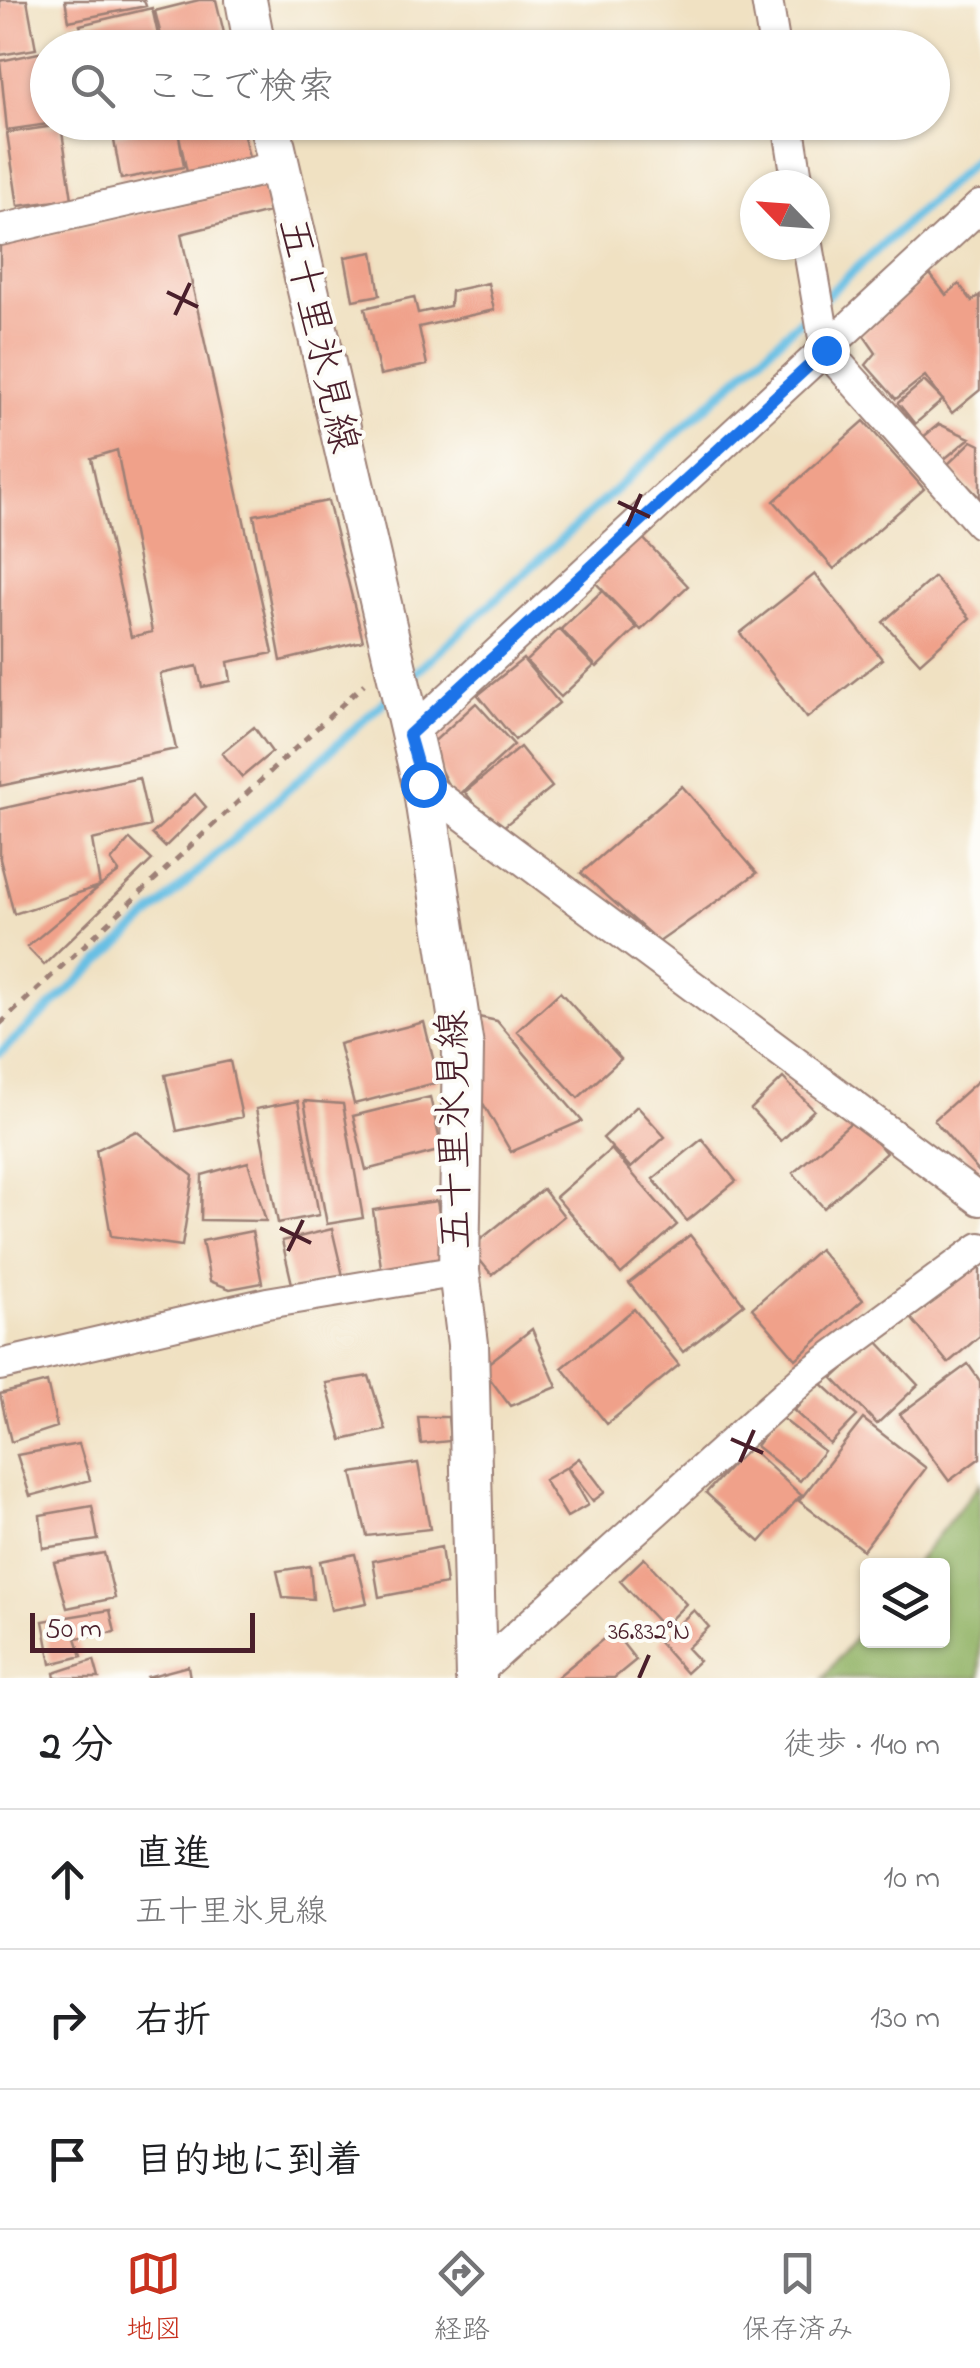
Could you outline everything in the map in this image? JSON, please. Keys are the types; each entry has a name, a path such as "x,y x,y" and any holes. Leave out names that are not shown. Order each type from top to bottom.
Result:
{"main road":[{"path":"246,0 252,30"},
{"name":"五十里氷見線","path":"272,140 423,784 463,1047 459,1271 468,1344 476,1676"}],"street":[{"path":"767,0 772,30"},
{"path":"791,140 796,170"},
{"path":"0,230 277,166"},
{"path":"409,735 980,206"},
{"path":"811,260 826,350 980,524"},
{"path":"423,784 979,1197"},
{"path":"476,1676 806,1377 980,1248"},
{"path":"0,1365 268,1303 459,1271"}],"path":[{"path":"0,1024 392,658"}],"green space":[{"path":"980,1483 980,1678 823,1678 860,1631 860,1648 950,1648 950,1558 920,1558"}],"building":[{"path":"0,0 27,0 33,30 30,50 0,55"},
{"path":"65,0 144,0 146,6 69,21"},
{"path":"199,0 216,0 223,30 160,30 155,11"},
{"path":"152,8 157,30 81,30 80,25"},
{"path":"30,55 30,127 7,130 0,61"},
{"path":"30,130 30,140 63,140 72,199 18,206 7,133"},
{"path":"114,140 180,140 184,167 121,179"},
{"path":"180,140 245,140 249,158 187,172"},
{"path":"264,186 269,212 181,234 273,653 228,662 231,681 202,687 197,666 160,674 176,749 0,786 0,245","holes":["117,450 152,632 131,637 91,458"]},
{"path":"373,252 380,295 353,300 345,257"},
{"path":"930,274 946,295 959,284 972,301 980,295 980,390 952,413 925,376 896,399 866,365 876,353 862,333"},
{"path":"488,283 494,310 419,327 427,365 380,375 365,308 414,297 418,313 450,306 451,291"},
{"path":"924,381 943,400 915,424 898,403"},
{"path":"864,421 924,489 834,569 774,501"},
{"path":"939,424 970,438 942,461 922,438"},
{"path":"972,441 980,445 980,498 947,465"},
{"path":"328,501 363,641 281,661 254,515"},
{"path":"640,535 688,586 641,630 593,580"},
{"path":"815,574 882,659 807,718 740,633"},
{"path":"934,577 970,618 920,663 883,622"},
{"path":"602,591 637,628 597,667 561,629"},
{"path":"559,629 594,666 561,697 526,661"},
{"path":"523,659 559,703 515,740 478,695"},
{"path":"476,703 514,745 455,799 429,746"},
{"path":"254,727 272,752 242,777 222,753"},
{"path":"520,747 552,787 497,832 465,792"},
{"path":"139,778 150,826 92,840 100,886 14,914 0,859 0,809"},
{"path":"682,786 757,873 659,942 581,873"},
{"path":"195,794 206,807 165,847 152,834"},
{"path":"130,839 152,860 44,965 27,947 119,872 111,861"},
{"path":"560,992 621,1059 578,1098 517,1031"},
{"path":"474,1016 497,1021 582,1121 511,1152 480,1098"},
{"path":"424,1022 439,1082 354,1104 339,1044"},
{"path":"230,1061 242,1117 177,1131 165,1075"},
{"path":"783,1078 814,1110 781,1141 751,1109"},
{"path":"980,1079 980,1173 934,1120"},
{"path":"430,1097 442,1150 366,1170 353,1116"},
{"path":"298,1101 319,1215 278,1223 256,1109"},
{"path":"304,1101 343,1104 363,1218 327,1224"},
{"path":"637,1106 665,1137 631,1168 603,1138"},
{"path":"856,1118 886,1153 824,1208 793,1173"},
{"path":"136,1131 193,1176 182,1246 111,1236 96,1150"},
{"path":"702,1139 736,1181 687,1221 653,1179"},
{"path":"611,1149 677,1225 621,1274 556,1197"},
{"path":"248,1162 266,1221 201,1220 202,1175"},
{"path":"543,1189 564,1216 492,1275 470,1248"},
{"path":"437,1201 447,1265 382,1274 373,1210"},
{"path":"332,1229 343,1276 293,1288 282,1241"},
{"path":"252,1231 262,1283 230,1289 210,1281 202,1241"},
{"path":"690,1235 744,1304 683,1352 629,1283"},
{"path":"819,1249 863,1300 796,1359 752,1308"},
{"path":"980,1261 980,1336 948,1363 911,1318"},
{"path":"634,1309 679,1365 607,1424 562,1368"},
{"path":"532,1329 557,1387 510,1406 482,1368"},
{"path":"875,1339 918,1385 877,1424 833,1378"},
{"path":"968,1364 980,1381 980,1458 949,1481 900,1414"},
{"path":"369,1376 386,1430 342,1440 326,1383"},
{"path":"47,1382 57,1427 11,1442 0,1394"},
{"path":"820,1382 857,1416 830,1444 794,1411"},
{"path":"779,1416 824,1451 800,1481 756,1446"},
{"path":"418,1417 448,1417 450,1441 421,1444"},
{"path":"863,1419 926,1468 863,1550 799,1501"},
{"path":"79,1444 90,1480 30,1496 17,1455"},
{"path":"749,1447 801,1495 760,1542 706,1493"},
{"path":"579,1458 605,1492 593,1501 567,1467"},
{"path":"418,1463 430,1529 367,1536 352,1473"},
{"path":"567,1467 588,1505 567,1517 544,1480"},
{"path":"92,1506 98,1540 43,1548 40,1515"},
{"path":"441,1547 446,1584 379,1597 373,1561"},
{"path":"104,1553 115,1598 67,1608 54,1562"},
{"path":"355,1554 367,1603 331,1610 320,1561"},
{"path":"644,1558 686,1604 663,1627 620,1581"},
{"path":"310,1566 313,1599 283,1597 277,1571"},
{"path":"110,1610 115,1632 76,1638 82,1656 51,1664 43,1621"},
{"path":"694,1610 709,1627 687,1648 699,1661 686,1673 659,1642"},
{"path":"613,1631 636,1660 614,1678 556,1678"},
{"path":"94,1660 99,1678 55,1678 54,1673"},
{"path":"188,1666 190,1678 147,1678 147,1677"}],"waterway":[{"path":"824,298 980,156"},
{"path":"411,677 813,309"},
{"path":"0,1053 389,697"}],"route":[{"path":"423,784 409,735 826,350"}]}
